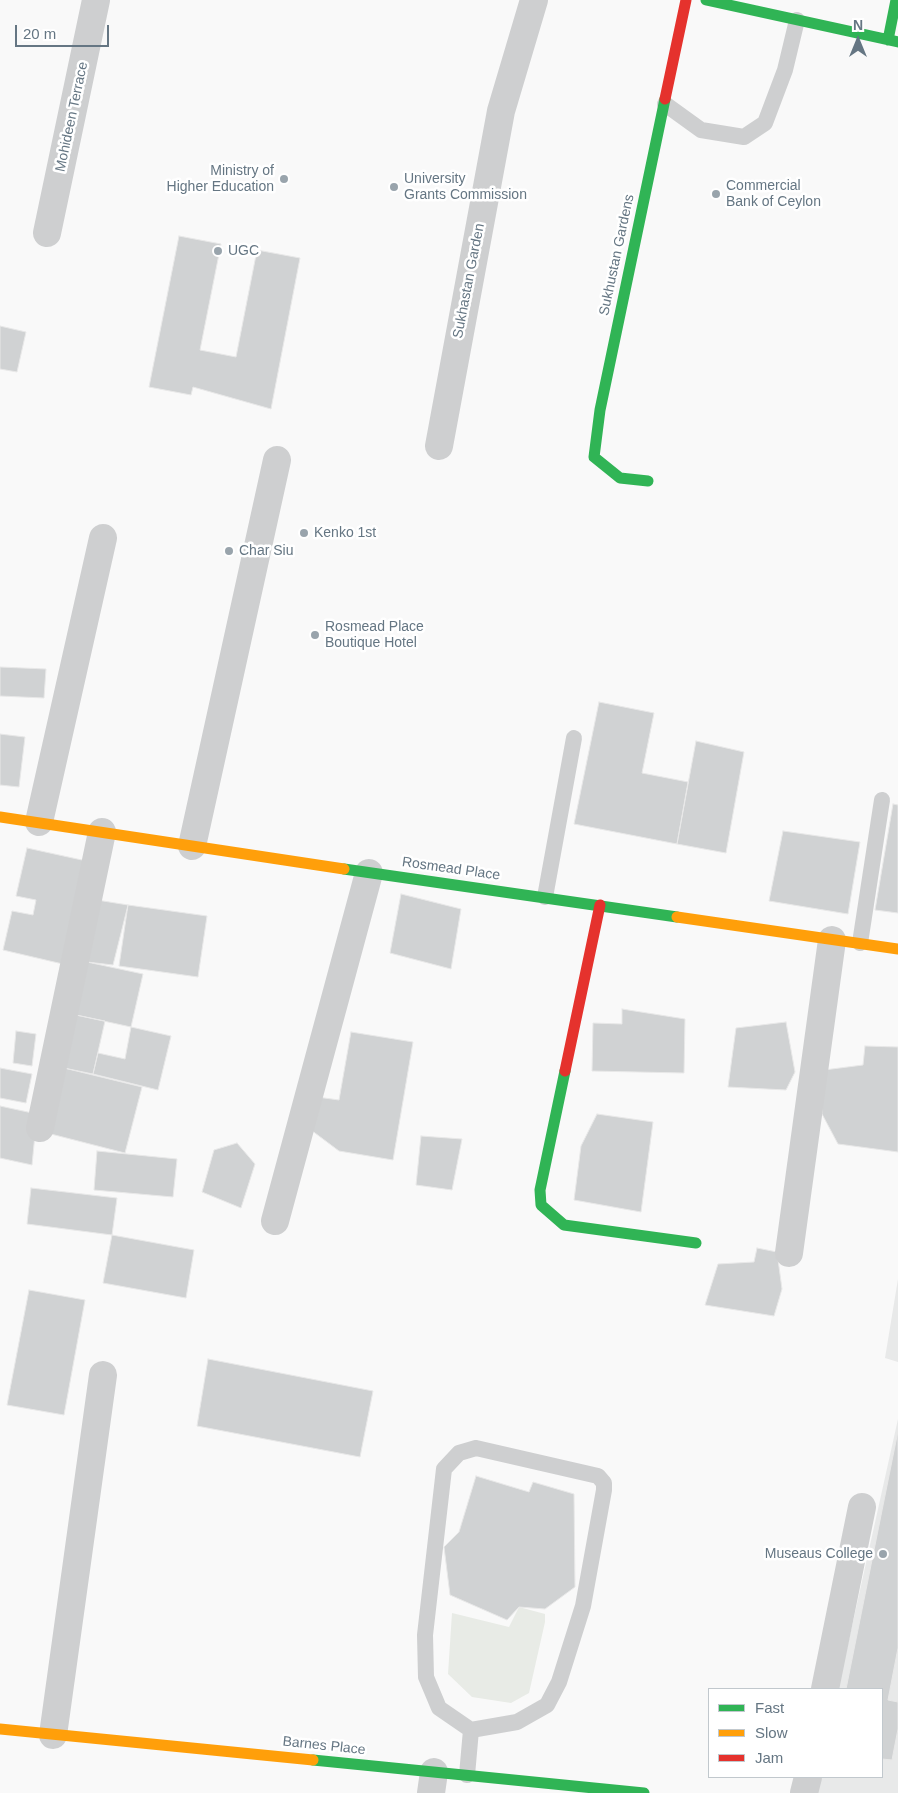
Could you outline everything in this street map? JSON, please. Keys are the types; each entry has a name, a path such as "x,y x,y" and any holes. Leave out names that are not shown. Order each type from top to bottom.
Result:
{"street":[{"name":"Mohideen Terrace","path":"47,233 96,0"},
{"name":"Sukhastan Garden","path":"438,446 501,112 534,0"},
{"name":"Sukhustan Gardens","path":"648,481 620,478 594,457 600,410 686,0"},
{"path":"706,0 893,41 896,0"},
{"path":"192,846 278,460"},
{"path":"39,822 104,538"},
{"name":"Rosmead Place","path":"0,817 369,873 898,949"},
{"path":"40,1128 102,832"},
{"path":"275,1221 369,873"},
{"path":"600,905 540,1190 541,1205 564,1225 696,1243"},
{"path":"788,1253 832,940"},
{"path":"53,1735 104,1375"},
{"path":"825,1688 862,1507"},
{"name":"Barnes Place","path":"0,1729 432,1783 467,1776 644,1793"},
{"path":"804,1793 808,1778"}],"lane":[{"path":"665,104 701,130 744,137 765,123 786,70 797,20"},
{"path":"545,897 574,738"},
{"path":"860,943 882,800"},
{"path":"476,1448 598,1476 604,1483 604,1490 582,1606 559,1682 548,1705 517,1722 471,1730 438,1708 426,1677 425,1635 444,1469 459,1453 476,1448"},
{"path":"467,1776 471,1730"}],"shaded area":[{"path":"898,1279 898,1362 885,1358"},
{"name":"Museaus College","path":"898,1419 898,1793 816,1793 819,1778 883,1778 883,1688 838,1688"},
{"path":"519,1607 545,1614 545,1622 529,1693 511,1703 472,1697 448,1674 452,1613 509,1627"}],"building":[{"path":"179,236 221,244 200,350 236,357 257,250 300,258 271,409 193,387 191,395 149,387"},
{"path":"0,326 26,332 17,372 0,369"},
{"path":"0,667 46,669 44,698 0,696"},
{"path":"599,702 654,713 642,773 688,782 677,844 574,824"},
{"path":"0,734 25,737 19,787 0,785"},
{"path":"696,741 744,752 726,853 677,844"},
{"path":"893,804 898,805 898,913 875,910"},
{"path":"783,831 860,842 848,914 769,901"},
{"path":"27,848 91,862 67,965 3,950 12,911 33,915 36,900 16,896"},
{"path":"401,894 461,909 451,969 390,953"},
{"path":"97,900 128,905 113,965 87,962"},
{"path":"128,905 207,916 198,977 119,966"},
{"path":"87,962 143,974 131,1027 76,1015"},
{"path":"622,1009 685,1019 684,1073 592,1071 593,1023 622,1024"},
{"path":"76,1015 105,1021 93,1074 64,1068"},
{"path":"786,1022 795,1072 786,1090 728,1087 736,1028"},
{"path":"131,1027 171,1036 158,1090 93,1074 98,1053 125,1059"},
{"path":"16,1031 36,1034 32,1066 13,1063"},
{"path":"351,1032 413,1042 393,1160 339,1151 311,1130 317,1097 339,1100"},
{"path":"865,1046 898,1047 898,1152 838,1144 822,1114 824,1070 863,1065"},
{"path":"0,1068 32,1074 26,1103 0,1098"},
{"path":"64,1068 142,1087 125,1153 47,1133"},
{"path":"0,1106 37,1114 32,1165 0,1158"},
{"path":"597,1114 653,1122 641,1212 574,1200 581,1146"},
{"path":"421,1136 462,1139 452,1190 416,1185"},
{"path":"237,1143 255,1164 241,1208 202,1192 214,1150"},
{"path":"97,1151 177,1159 173,1197 94,1190"},
{"path":"31,1188 117,1198 112,1235 27,1224"},
{"path":"112,1235 194,1250 186,1298 103,1283"},
{"path":"757,1248 777,1252 782,1289 774,1316 705,1305 718,1264 754,1262"},
{"path":"29,1290 85,1300 64,1415 7,1405"},
{"path":"208,1359 373,1391 360,1457 197,1426"},
{"name":"Museaus College","path":"898,1431 898,1648 888,1700 898,1702 898,1729 892,1760 883,1759 883,1688 846,1688"},
{"path":"476,1476 529,1492 533,1482 574,1494 575,1587 545,1609 519,1607 507,1620 450,1595 444,1547 459,1532"}],"traffic: fast":[{"path":"706,0 898,42"},
{"path":"888,40 896,0"},
{"path":"648,481 620,478 594,457 600,410 665,99"},
{"path":"344,869 677,917"},
{"path":"565,1071 540,1190 541,1205 564,1225 696,1243"},
{"path":"313,1760 644,1793"}],"traffic: slow":[{"path":"0,817 344,869"},
{"path":"677,917 898,949"},
{"path":"0,1729 313,1760"}],"traffic: jam":[{"path":"665,99 686,0"},
{"path":"565,1071 600,905"}],"place":[{"name":"Ministry of Higher Education","path":"284,179"},
{"name":"University Grants Commission","path":"394,187"},
{"name":"Commercial Bank of Ceylon","path":"716,194"},
{"name":"UGC","path":"218,251"},
{"name":"Kenko 1st","path":"304,533"},
{"name":"Char Siu","path":"229,551"},
{"name":"Rosmead Place Boutique Hotel","path":"315,635"},
{"name":"Museaus College","path":"883,1554"}]}
